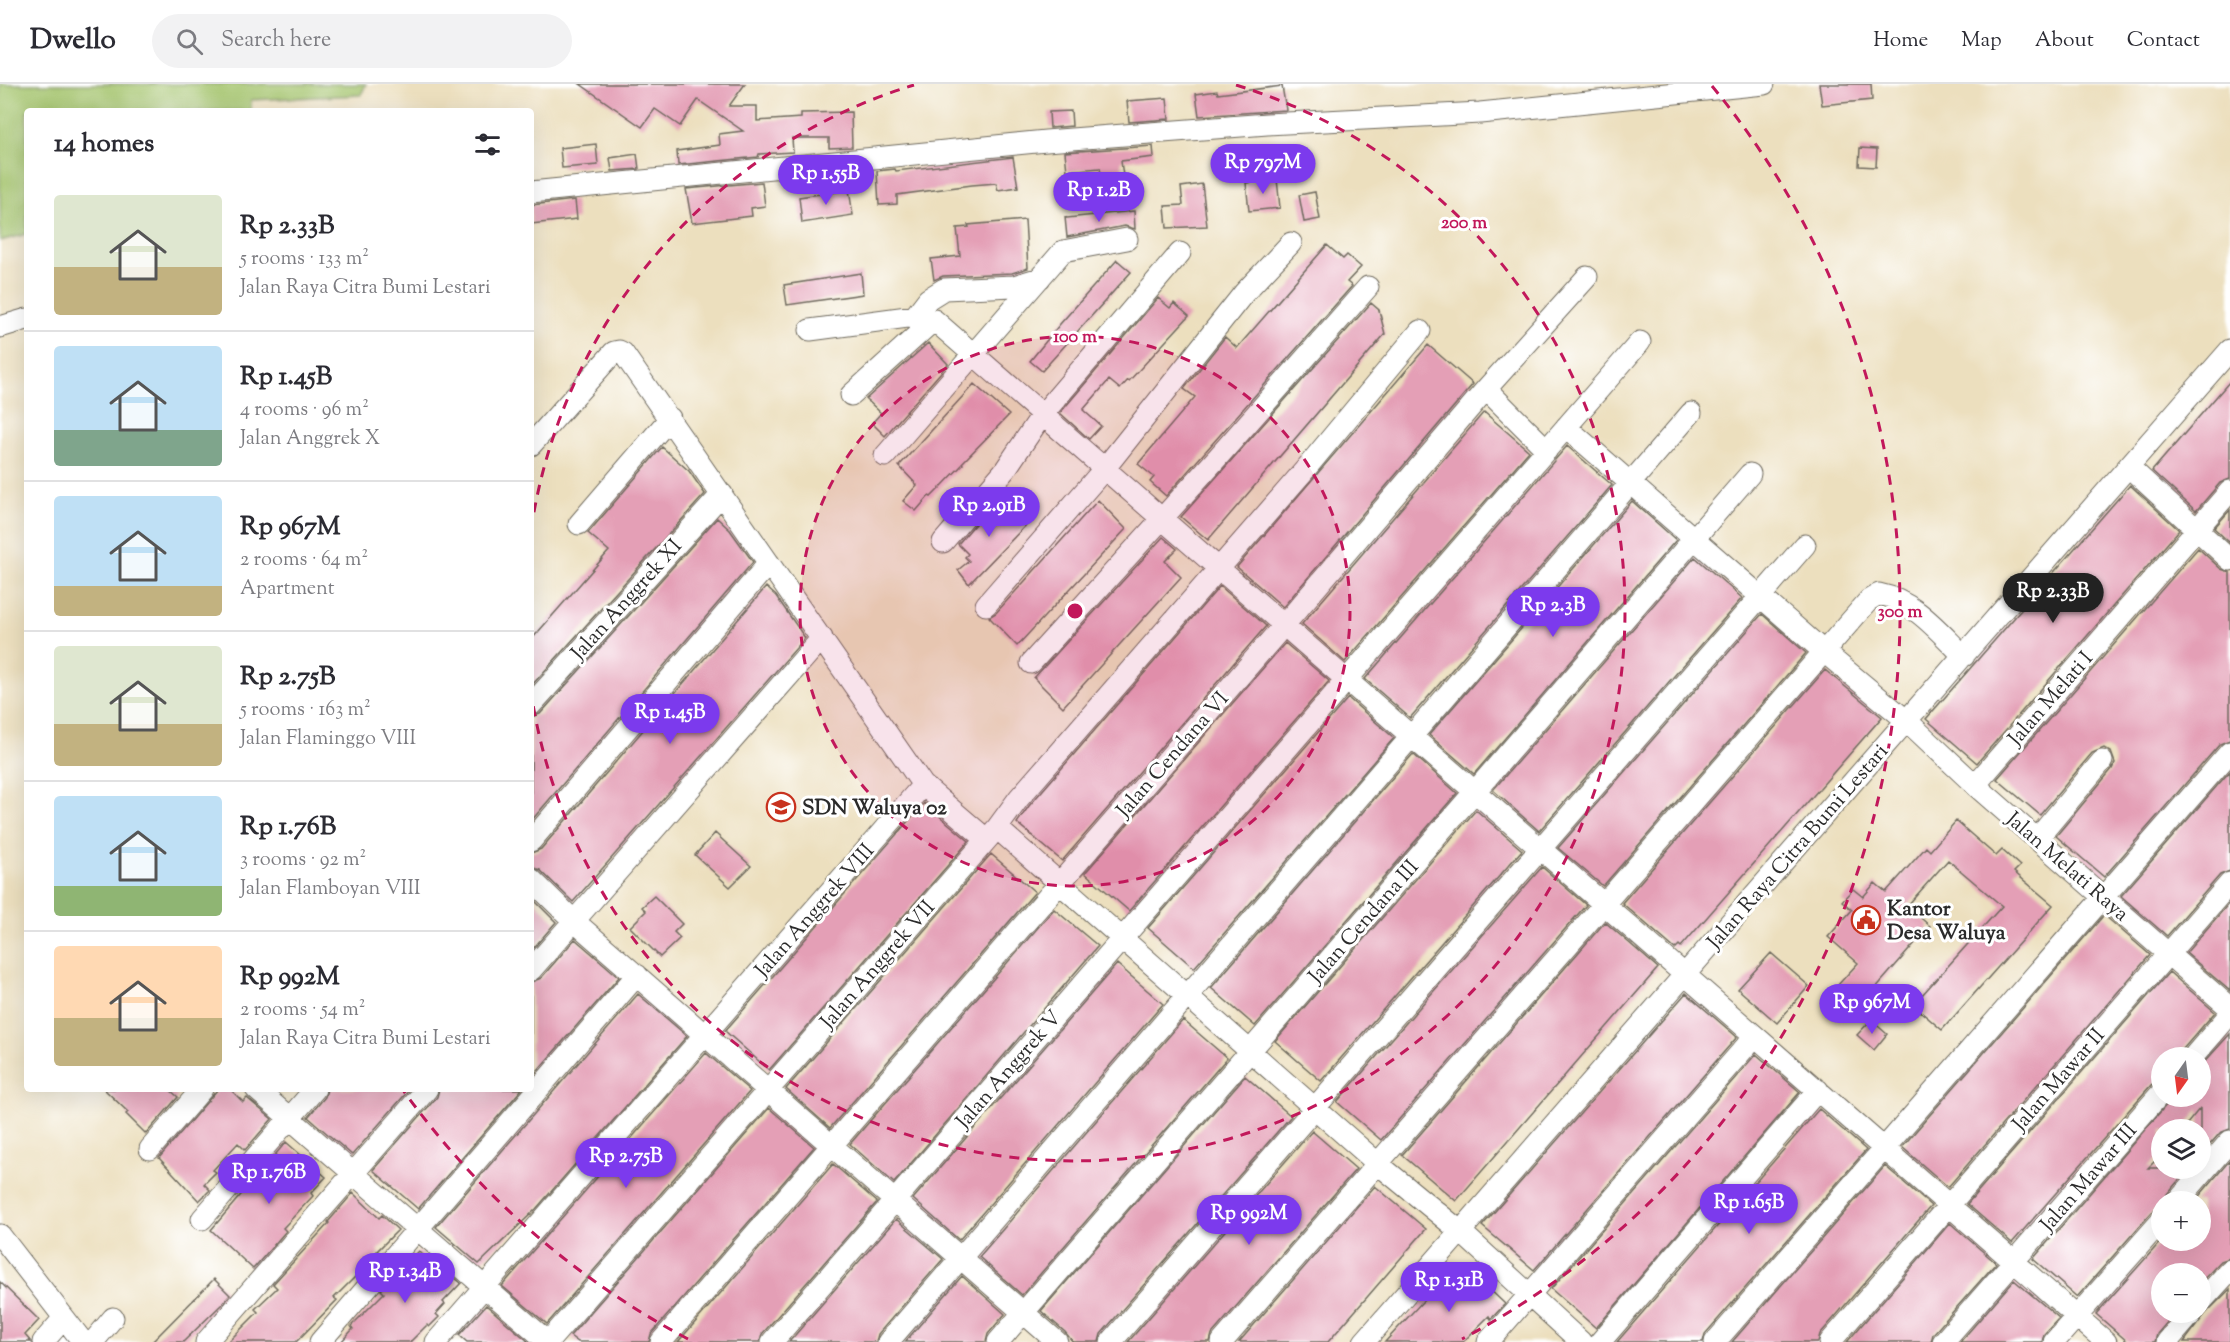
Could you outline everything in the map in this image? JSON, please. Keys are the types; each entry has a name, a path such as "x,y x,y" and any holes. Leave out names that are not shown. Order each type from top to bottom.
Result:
{"street":[{"path":"534,192 1046,141 1278,124 1480,113 1764,84"},
{"path":"885,456 1063,251 1127,239"},
{"path":"986,605 1105,468 1244,293 1291,243"},
{"path":"943,542 1005,470 1042,415 1180,253"},
{"name":"Jalan Cendana VI","path":"661,1342 1060,884 1486,389 1587,277"},
{"path":"851,395 925,318 928,299 944,289 1014,286 1040,278"},
{"path":"1031,663 1368,287"},
{"path":"810,330 925,318 974,355 2106,1342"},
{"path":"0,327 24,320"},
{"name":"Jalan Anggrek VII","path":"548,1342 992,833 1019,798 1357,409 1420,331"},
{"name":"Jalan Anggrek V","path":"772,1342 1640,342"},
{"name":"Jalan Raya Citra Bumi Lestari","path":"1364,1342 2230,350"},
{"path":"534,442 614,352 623,352 923,785 1060,884 1377,1163 1461,1232 1528,1296 1581,1342"},
{"path":"1486,389 1546,450"},
{"path":"888,1342 1691,413"},
{"path":"579,524 670,418"},
{"name":"Jalan Melati Raya","path":"1566,427 1823,651 1907,721 1975,785 2230,1008"},
{"path":"2129,467 2230,560"},
{"name":"Jalan Cendana III","path":"998,1342 1750,474"},
{"name":"Jalan Melati I","path":"1975,785 2230,491"},
{"name":"Jalan Anggrek XI","path":"534,702 722,494"},
{"path":"1111,1342 1805,545"},
{"path":"534,837 769,563"},
{"path":"1222,1342 1869,600 1879,594 1891,596 1920,613 1964,656"},
{"path":"534,967 822,638"},
{"path":"1715,1342 2230,752"},
{"path":"2037,839 2102,761"},
{"name":"Jalan Anggrek VIII","path":"436,1342 923,785"},
{"path":"534,882 574,921 1057,1342"},
{"name":"Jalan Mawar II","path":"1830,1342 2230,883"},
{"path":"320,1342 637,975"},
{"path":"2202,1047 2230,1014"},
{"path":"1488,1342 1755,1036"},
{"path":"1600,1342 1818,1090"},
{"path":"150,1149 199,1092"},
{"path":"259,1092 548,1342"},
{"path":"202,1219 312,1092"},
{"path":"206,1342 424,1092"},
{"name":"Jalan Mawar III","path":"1943,1342 2151,1105"},
{"path":"2187,1191 2230,1141"},
{"path":"2055,1342 2151,1232"},
{"path":"4,1249 83,1342"},
{"path":"2211,1292 2230,1270"},
{"path":"43,1342 64,1318"},
{"path":"93,1342 113,1318"},
{"path":"2167,1342 2183,1323"}],"green space":[{"path":"0,84 366,84 361,95 251,100 251,108 24,108 24,235 0,241"}],"building":[{"path":"580,84 745,84 729,106 757,106 757,121 801,118 801,113 851,112 852,147 829,148 829,138 792,138 793,152 759,154 758,157 678,165 677,151 720,145 719,134 743,131 698,100 680,126 655,109 642,127"},
{"path":"1819,84 1871,84 1872,100 1822,105"},
{"path":"1282,86 1286,110 1199,116 1196,94 1217,91 1218,94"},
{"path":"1167,98 1169,119 1129,122 1127,101"},
{"path":"1071,111 1072,126 1050,128 1049,112"},
{"path":"596,144 598,165 562,168 560,148"},
{"path":"1153,146 1154,157 1121,161 1123,176 1102,179 1100,168 1067,171 1065,152"},
{"path":"1860,148 1877,149 1876,167 1859,166"},
{"path":"637,154 639,169 612,171 610,158"},
{"path":"1013,157 1018,187 998,190 996,183 972,185 897,195 897,204 879,205 877,171 895,169 896,171"},
{"path":"1277,179 1280,208 1249,211 1246,183"},
{"path":"762,182 765,206 751,208 752,216 692,223 686,189"},
{"path":"1202,184 1207,226 1167,228 1165,206 1183,205 1181,187"},
{"path":"849,190 853,215 802,223 799,197"},
{"path":"1315,192 1320,219 1304,222 1299,195"},
{"path":"575,200 577,219 534,224 534,205"},
{"path":"1134,211 1135,229 1125,226 1067,237 1065,217"},
{"path":"1025,220 1028,268 1012,273 943,276 934,280 931,259 960,256 957,228"},
{"path":"1327,245 1343,259 1347,255 1361,267 1347,282 1352,286 1166,496 1150,482 1154,477 1138,464 1195,397 1184,389 1225,337 1237,348"},
{"path":"1117,260 1131,272 1042,371 1030,361"},
{"path":"861,273 863,294 787,305 784,285"},
{"path":"1158,298 1170,308 1174,303 1189,316 1120,389 1109,380 1083,410 1101,426 1089,439 1060,413"},
{"path":"1371,303 1379,310 1385,334 1208,540 1181,517"},
{"path":"928,343 948,364 885,436 872,423 881,413 866,399"},
{"path":"1428,345 1473,384 1283,607 1237,567"},
{"path":"2230,381 2230,479 2220,483 2196,511 2152,471"},
{"path":"974,384 1009,415 916,511 903,501 917,485 899,466"},
{"path":"1484,412 1529,451 1345,662 1302,624"},
{"path":"1567,446 1612,485 1410,718 1365,679"},
{"path":"662,447 689,471 705,494 534,683 534,637 609,551 588,533"},
{"path":"2130,485 2179,530 1977,763 1926,719"},
{"path":"999,496 1027,524 969,584 958,570 969,561 965,557 968,554 958,544"},
{"path":"1098,500 1126,529 1017,646 989,617 996,613"},
{"path":"1632,501 1676,540 1474,774 1429,735"},
{"path":"2230,510 2230,543 2214,528"},
{"path":"717,518 730,530 753,562 534,818 534,716 540,714"},
{"path":"1163,537 1177,549 1165,561 1181,577 1063,707 1034,678"},
{"path":"2198,548 2221,569 2230,572 2230,740 2220,744 2104,877 2056,836 2112,769 2115,763 2111,752 2104,748 2092,753 2040,815 1997,779"},
{"path":"1695,557 1742,598 1539,831 1493,790"},
{"path":"1220,586 1266,626 1062,861 1017,823 1029,806"},
{"path":"766,587 776,596 805,638 573,902 540,870 534,868 534,852 541,849"},
{"path":"1762,614 1806,653 1603,886 1558,848"},
{"path":"1285,643 1329,681 1129,911 1085,873"},
{"path":"1825,670 1882,717 1681,947 1679,945 1675,949 1622,903"},
{"path":"1348,698 1394,738 1194,968 1148,928"},
{"path":"1413,754 1457,793 1255,1026 1211,988"},
{"path":"2230,771 2230,871 2220,875 2167,936 2121,896"},
{"path":"924,803 969,841 769,1070 725,1031"},
{"path":"1476,810 1522,850 1321,1081 1275,1041"},
{"path":"1956,821 1996,856 2002,850 2020,866 2014,872 2053,905 1942,1030 1913,1005 2002,906 1948,860 1907,906 1930,926 1860,1006 1837,986 1858,963 1828,937 1852,910 1842,901 1853,889 1863,897 1875,883 1886,892 1926,847 1930,851"},
{"path":"715,833 751,866 730,887 695,855"},
{"path":"991,854 1035,892 830,1128 786,1089"},
{"path":"1542,867 1586,905 1381,1140 1337,1102"},
{"path":"654,896 682,924 674,932 680,938 660,957 630,927 646,911 642,907"},
{"path":"534,900 556,922 534,948"},
{"path":"2230,902 2230,991 2186,953"},
{"path":"1054,909 1098,946 894,1183 850,1144"},
{"path":"2104,915 2150,955 1948,1187 1902,1147"},
{"path":"1605,922 1658,968 1456,1201 1402,1155"},
{"path":"575,939 619,977 534,1075 534,981 541,978"},
{"path":"1771,953 1809,986 1777,1023 1738,989"},
{"path":"1117,964 1163,1004 959,1240 913,1199"},
{"path":"2169,972 2215,1012 2185,1047 2151,1047 2151,1085 2012,1243 1967,1204"},
{"path":"1686,993 1737,1037 1534,1270 1482,1226"},
{"path":"638,994 687,1036 536,1209 479,1264 436,1227"},
{"path":"1183,1020 1227,1058 1022,1295 979,1257"},
{"path":"1871,1020 1887,1034 1874,1050 1857,1035"},
{"path":"2230,1034 2230,1129 2220,1133 2211,1143 2211,1119 2200,1119 2200,1108 2191,1119 2154,1119 2164,1107 2211,1107 2211,1055"},
{"path":"706,1053 750,1091 547,1324 502,1286"},
{"path":"1756,1054 1800,1092 1596,1328 1551,1289"},
{"path":"1245,1076 1291,1116 1101,1334 1099,1342 1073,1342 1041,1311"},
{"path":"107,1092 172,1092 178,1097 146,1134 126,1114 128,1112"},
{"path":"215,1092 233,1092 243,1102 247,1098 272,1119 245,1150 238,1143 213,1170 216,1172 204,1184 210,1190 199,1201 159,1158"},
{"path":"326,1092 407,1092 352,1155 308,1117 325,1097"},
{"path":"438,1092 519,1092 418,1209 373,1170 437,1097"},
{"path":"769,1108 814,1147 651,1334 649,1342 578,1342 570,1336"},
{"path":"1819,1109 1866,1150 1705,1334 1703,1342 1617,1342"},
{"path":"2151,1123 2151,1165 2148,1168 2151,1168 2151,1179 2180,1179 2170,1191 2151,1191 2151,1213 2077,1297 2033,1259"},
{"path":"1312,1131 1356,1169 1212,1334 1210,1342 1128,1342"},
{"path":"286,1142 326,1177 311,1193 313,1196 283,1228 286,1231 253,1269 211,1230"},
{"path":"2230,1160 2230,1258 2221,1261 2211,1271 2211,1263 2151,1263 2151,1323 2166,1323 2157,1334 2155,1342 2128,1342 2096,1314 2152,1251 2211,1251 2211,1191 2203,1191"},
{"path":"833,1164 877,1202 762,1334 760,1342 678,1342"},
{"path":"1885,1166 1931,1206 1820,1334 1818,1342 1732,1342"},
{"path":"1375,1186 1426,1229 1328,1342 1239,1342"},
{"path":"353,1193 379,1218 382,1215 398,1230 377,1251 380,1253 363,1273 361,1271 334,1298 337,1300 296,1342 228,1342 258,1312 255,1309 277,1288 273,1284"},
{"path":"896,1219 943,1259 878,1334 876,1342 789,1342"},
{"path":"1950,1223 1996,1263 1933,1334 1931,1342 1847,1342"},
{"path":"419,1251 441,1274 445,1270 461,1283 443,1302 445,1304 436,1314 439,1317 410,1342 341,1342 353,1329 351,1326 384,1293 381,1290"},
{"path":"1457,1268 1480,1290 1485,1285 1505,1304 1491,1319 1489,1316 1463,1342 1385,1342 1435,1288"},
{"path":"962,1276 1005,1314 988,1334 986,1342 905,1342"},
{"path":"214,1279 230,1295 221,1305 183,1342 152,1342"},
{"path":"2014,1280 2059,1318 2044,1334 2042,1342 1960,1342"},
{"path":"0,1282 39,1320 25,1335 31,1342 0,1342"},
{"path":"2230,1289 2230,1342 2184,1342 2198,1323 2211,1323 2211,1308"},
{"path":"486,1305 529,1342 467,1342 459,1335"}],"place":[{"name":"SDN Waluya 02","path":"781,807"},
{"name":"Kantor Desa Waluya","path":"1866,920"}]}
